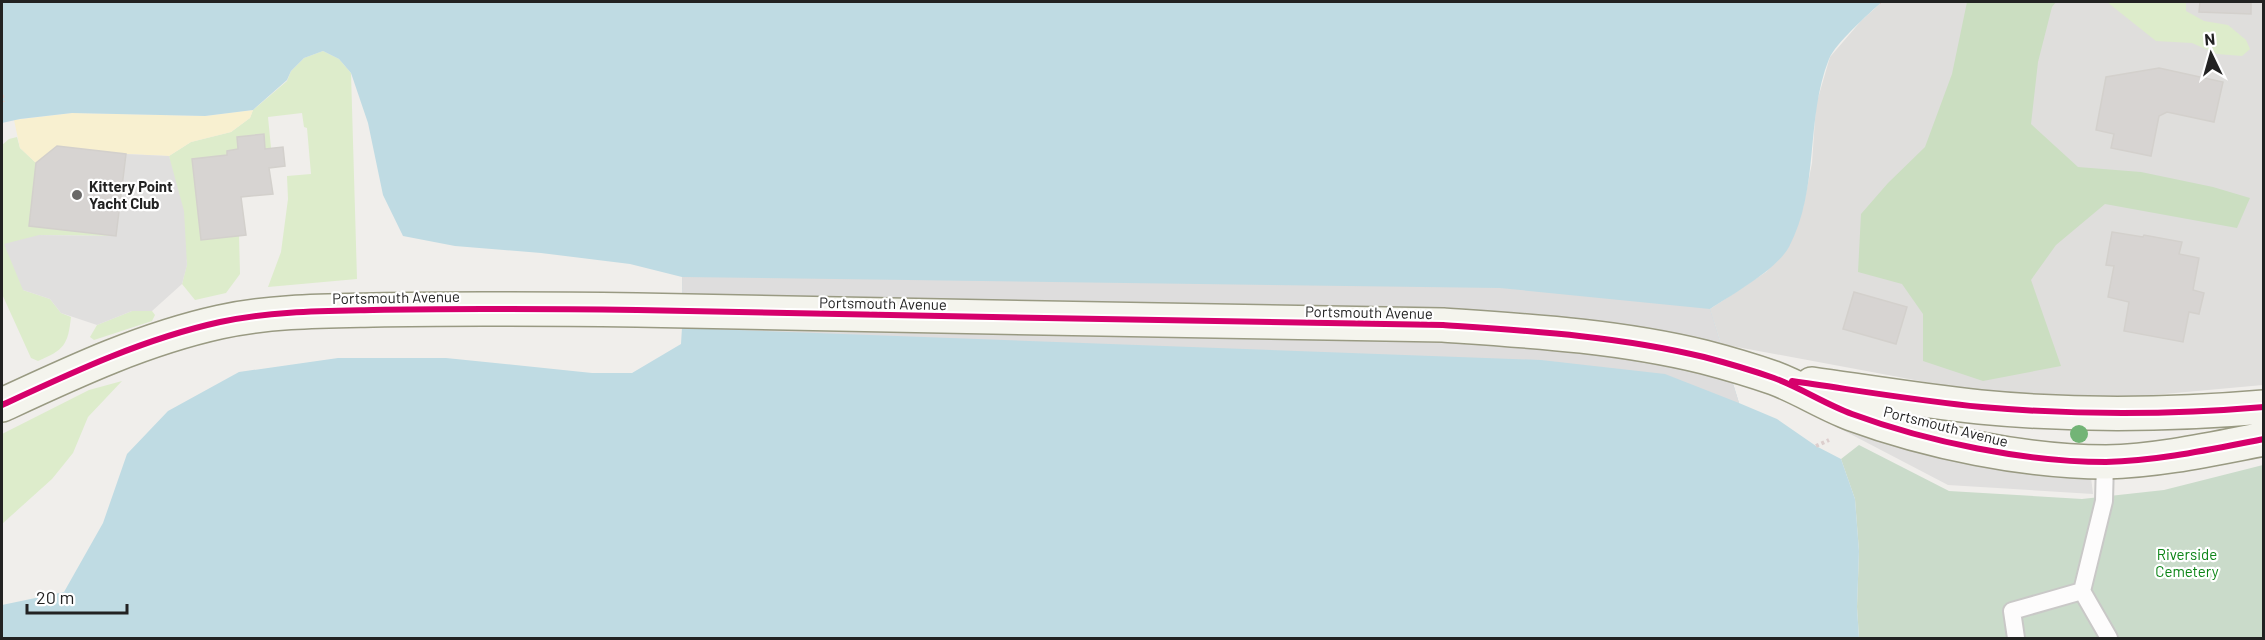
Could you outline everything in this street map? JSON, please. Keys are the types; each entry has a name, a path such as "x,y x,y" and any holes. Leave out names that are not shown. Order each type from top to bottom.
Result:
{"main road":[{"name":"Portsmouth Avenue","path":"2,405 81,368 140,345 222,321 285,312 470,308 1443,325 1559,332 1620,340 1706,357 1775,378 1852,414 1907,432 2010,454 2105,462 2214,449 2264,439"},
{"name":"Portsmouth Avenue","path":"1775,378 1927,400 2042,411 2189,412 2264,407"}],"lane":[{"path":"2105,462 2104,501 2082,591 2109,639"},
{"path":"2016,639 2012,611 2082,591"}],"path":[{"path":"2,95 3,102"}],"shaded area":[{"path":"1882,2 2263,2 2263,385 2131,397 1979,392 1721,344 1710,309 1766,272 1788,248 1803,208 1812,163 1816,105 1830,57 1861,21"},
{"path":"126,154 169,156 184,211 187,265 182,284 152,311 132,311 97,325 61,313 50,299 23,290 4,244 39,235 116,236"},
{"path":"1835,426 1994,466 2091,477 2093,494 1948,485"}],"green space":[{"path":"1967,2 2056,2 2052,7 2038,62 2031,124 2078,167 2141,172 2213,187 2250,198 2237,228 2105,204 2056,245 2031,280 2061,366 1983,381 1923,361 1923,314 1902,284 1858,272 1861,214 1888,183 1925,147 1952,74"},
{"path":"2107,2 2186,2 2186,11 2204,21 2228,25 2246,40 2250,49 2242,56 2217,54 2192,43 2156,41"},
{"path":"323,51 339,59 351,73 357,279 268,287 281,252 288,199 287,176 311,174 307,128 304,127 302,113 268,117 271,148 265,149 263,134 237,137 238,149 227,151 227,155 192,159 201,240 239,235 240,274 226,293 195,300 182,284 187,264 169,156 191,142 231,132 250,118 253,110 287,81 291,71 304,58"},
{"path":"17,137 20,148 36,163 29,226 116,236 39,235 23,290 50,299 61,313 71,317 63,345 59,350 38,361 31,358 2,294 2,145 9,139"},
{"path":"132,311 152,311 155,315 152,321 94,340 90,337 97,325"},
{"path":"122,381 88,417 73,453 52,479 2,524 2,434 89,390"},
{"name":"Riverside Cemetery","path":"1859,445 1949,491 2082,499 2164,490 2263,465 2263,638 1859,638 1857,607 1859,551 1855,499 1841,459"}],"sand":[{"path":"253,110 250,118 231,132 191,142 169,156 126,154 58,146 36,163 20,148 14,120 72,113 205,116"}],"water":[{"path":"2,2 1882,2 1845,37 1829,59 1817,105 1805,201 1799,224 1789,247 1783,256 1764,273 1710,309 1739,403 1777,419 1816,446 1841,459 1855,499 1859,551 1857,607 1859,638 2,638 2,605 64,592 103,523 127,454 168,411 239,372 338,358 446,358 592,373 632,373 681,344 683,311 682,277 630,264 541,253 455,246 403,236 383,195 368,123 351,73 339,59 323,51 304,58 291,71 287,80 253,110 205,116 72,113 2,123"}],"pier":[{"path":"682,277 1500,288 1710,309 1739,403 1665,374 1541,360 683,328"}],"building":[{"path":"2200,2 2251,2 2251,14 2199,12"},
{"path":"2159,68 2223,82 2214,122 2167,112 2159,116 2151,156 2111,148 2114,134 2096,130 2106,77"},
{"path":"264,134 265,149 283,147 285,166 269,168 273,194 241,197 246,235 201,240 192,159 227,155 227,151 238,149 237,137"},
{"name":"Kittery Point Yacht Club","path":"57,146 126,154 116,236 29,226 36,163"},
{"path":"2112,232 2182,242 2179,254 2199,258 2193,290 2204,293 2199,314 2189,312 2183,342 2124,331 2129,302 2108,297 2114,266 2106,265"},
{"path":"1854,292 1907,307 1896,344 1843,329"}],"cycle path":[{"path":"2,405 136,347 191,329 239,318 335,311 637,310 1443,325 1574,335 1639,344 1704,357 1774,378 1842,410 1881,424 1945,441 2011,454 2075,461 2126,461 2185,454 2264,439"},
{"path":"1792,381 1934,402 2017,410 2158,413 2264,407"}],"place":[{"name":"Kittery Point Yacht Club","path":"77,195"}]}
